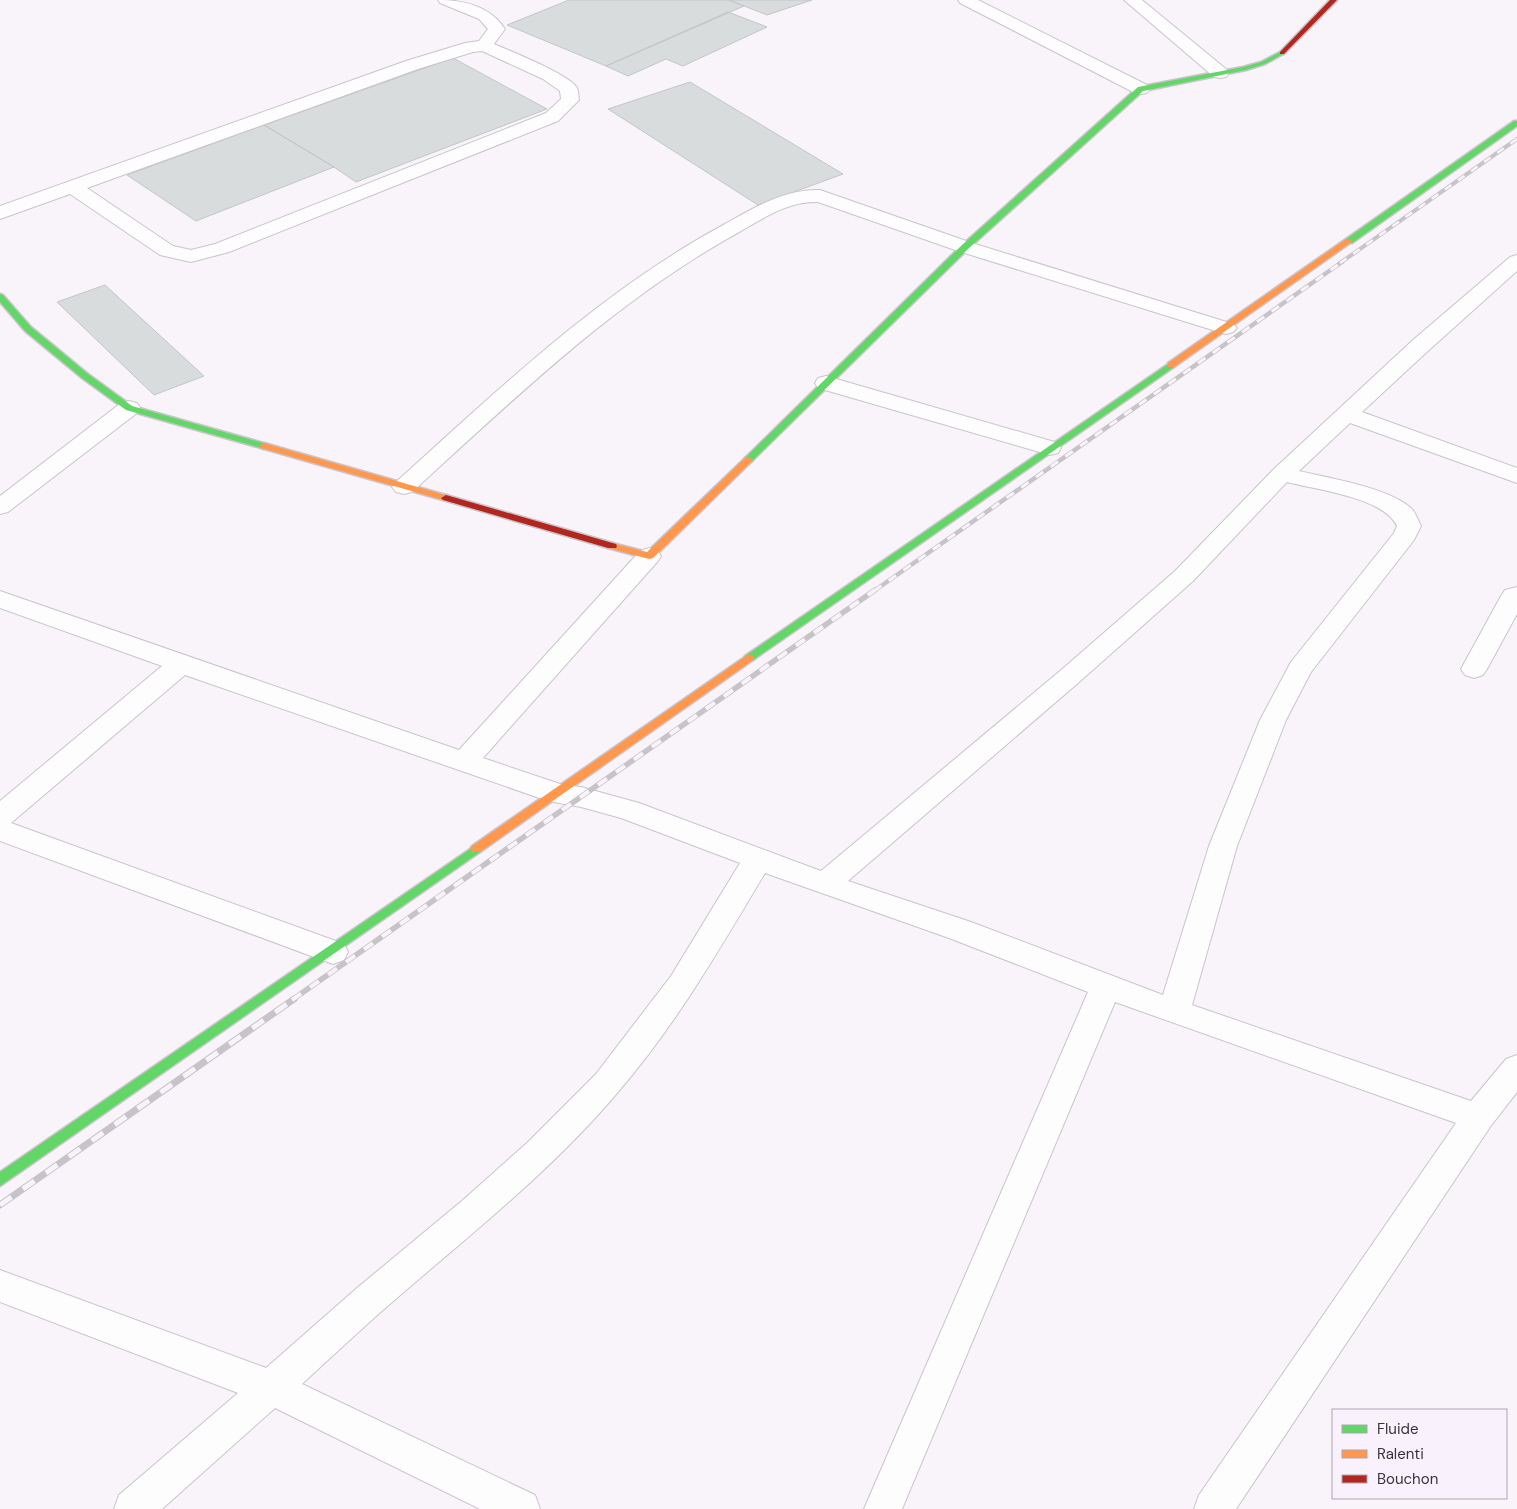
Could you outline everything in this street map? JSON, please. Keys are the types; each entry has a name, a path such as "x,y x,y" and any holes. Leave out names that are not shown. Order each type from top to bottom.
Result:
{"street":[{"path":"446,0 486,16 496,29 484,46"},
{"path":"966,0 1141,89"},
{"path":"1132,0 1220,74"},
{"path":"465,760 649,556 966,247 1141,89 1220,74 1263,63 1281,54 1334,0"},
{"path":"0,213 72,187 412,65 471,47 484,46 549,75 569,89 570,100 552,117 222,248 191,256 167,251 72,187"},
{"path":"0,1180 333,952 1050,448 1226,328 1517,123"},
{"path":"404,487 593,319 639,283 713,238 792,197 806,194 820,196 966,247 1226,328"},
{"path":"825,884 1069,678 1184,576 1282,474 1484,288 1517,262"},
{"path":"0,297 28,329 84,376 128,408 649,556"},
{"path":"826,383 1050,448"},
{"path":"0,507 128,408"},
{"path":"1346,414 1517,476"},
{"path":"1174,1012 1223,846 1273,720 1300,668 1405,535 1409,526 1404,514 1390,504 1359,493 1282,474"},
{"path":"1474,669 1514,596 1517,595"},
{"path":"0,599 181,664 465,760 558,794 581,797 629,810 825,884 960,930 1174,1012 1478,1117"},
{"path":"0,817 181,664"},
{"path":"0,830 333,952"},
{"path":"133,1509 272,1388 370,1299 475,1211 533,1159 607,1083 682,985 758,859"},
{"path":"883,1509 1106,987"},
{"path":"1213,1509 1478,1117 1517,1068"},
{"path":"0,1286 272,1388 521,1509"},
{"path":"155,1509 188,1462"}],"building":[{"path":"569,0 729,0 744,6 606,66 507,25"},
{"path":"729,0 812,0 767,15"},
{"path":"728,12 767,27 683,66 666,59 628,76 606,66"},
{"path":"453,58 547,109 356,182 264,125"},
{"path":"690,82 843,174 758,205 608,109"},
{"path":"264,125 334,167 196,221 127,175"},
{"path":"105,285 204,376 154,395 57,302"}],"railway":[{"path":"1340,263 1517,139"},
{"path":"874,591 1342,262"},
{"path":"292,1000 875,590"},
{"path":"0,1205 294,999"}],"traffic: fast":[{"path":"748,460 965,247 1141,89 1244,69 1263,63 1282,53"},
{"path":"1349,241 1517,123"},
{"path":"0,297 28,329 85,376 129,408 264,446"},
{"path":"749,658 1171,365"},
{"path":"0,1180 476,849"}],"traffic: slow":[{"path":"1171,365 1349,241"},
{"path":"264,446 446,498"},
{"path":"612,546 649,556 748,460"},
{"path":"476,849 749,658"}],"traffic: jam":[{"path":"1282,53 1334,0"},
{"path":"446,498 612,546"}]}
